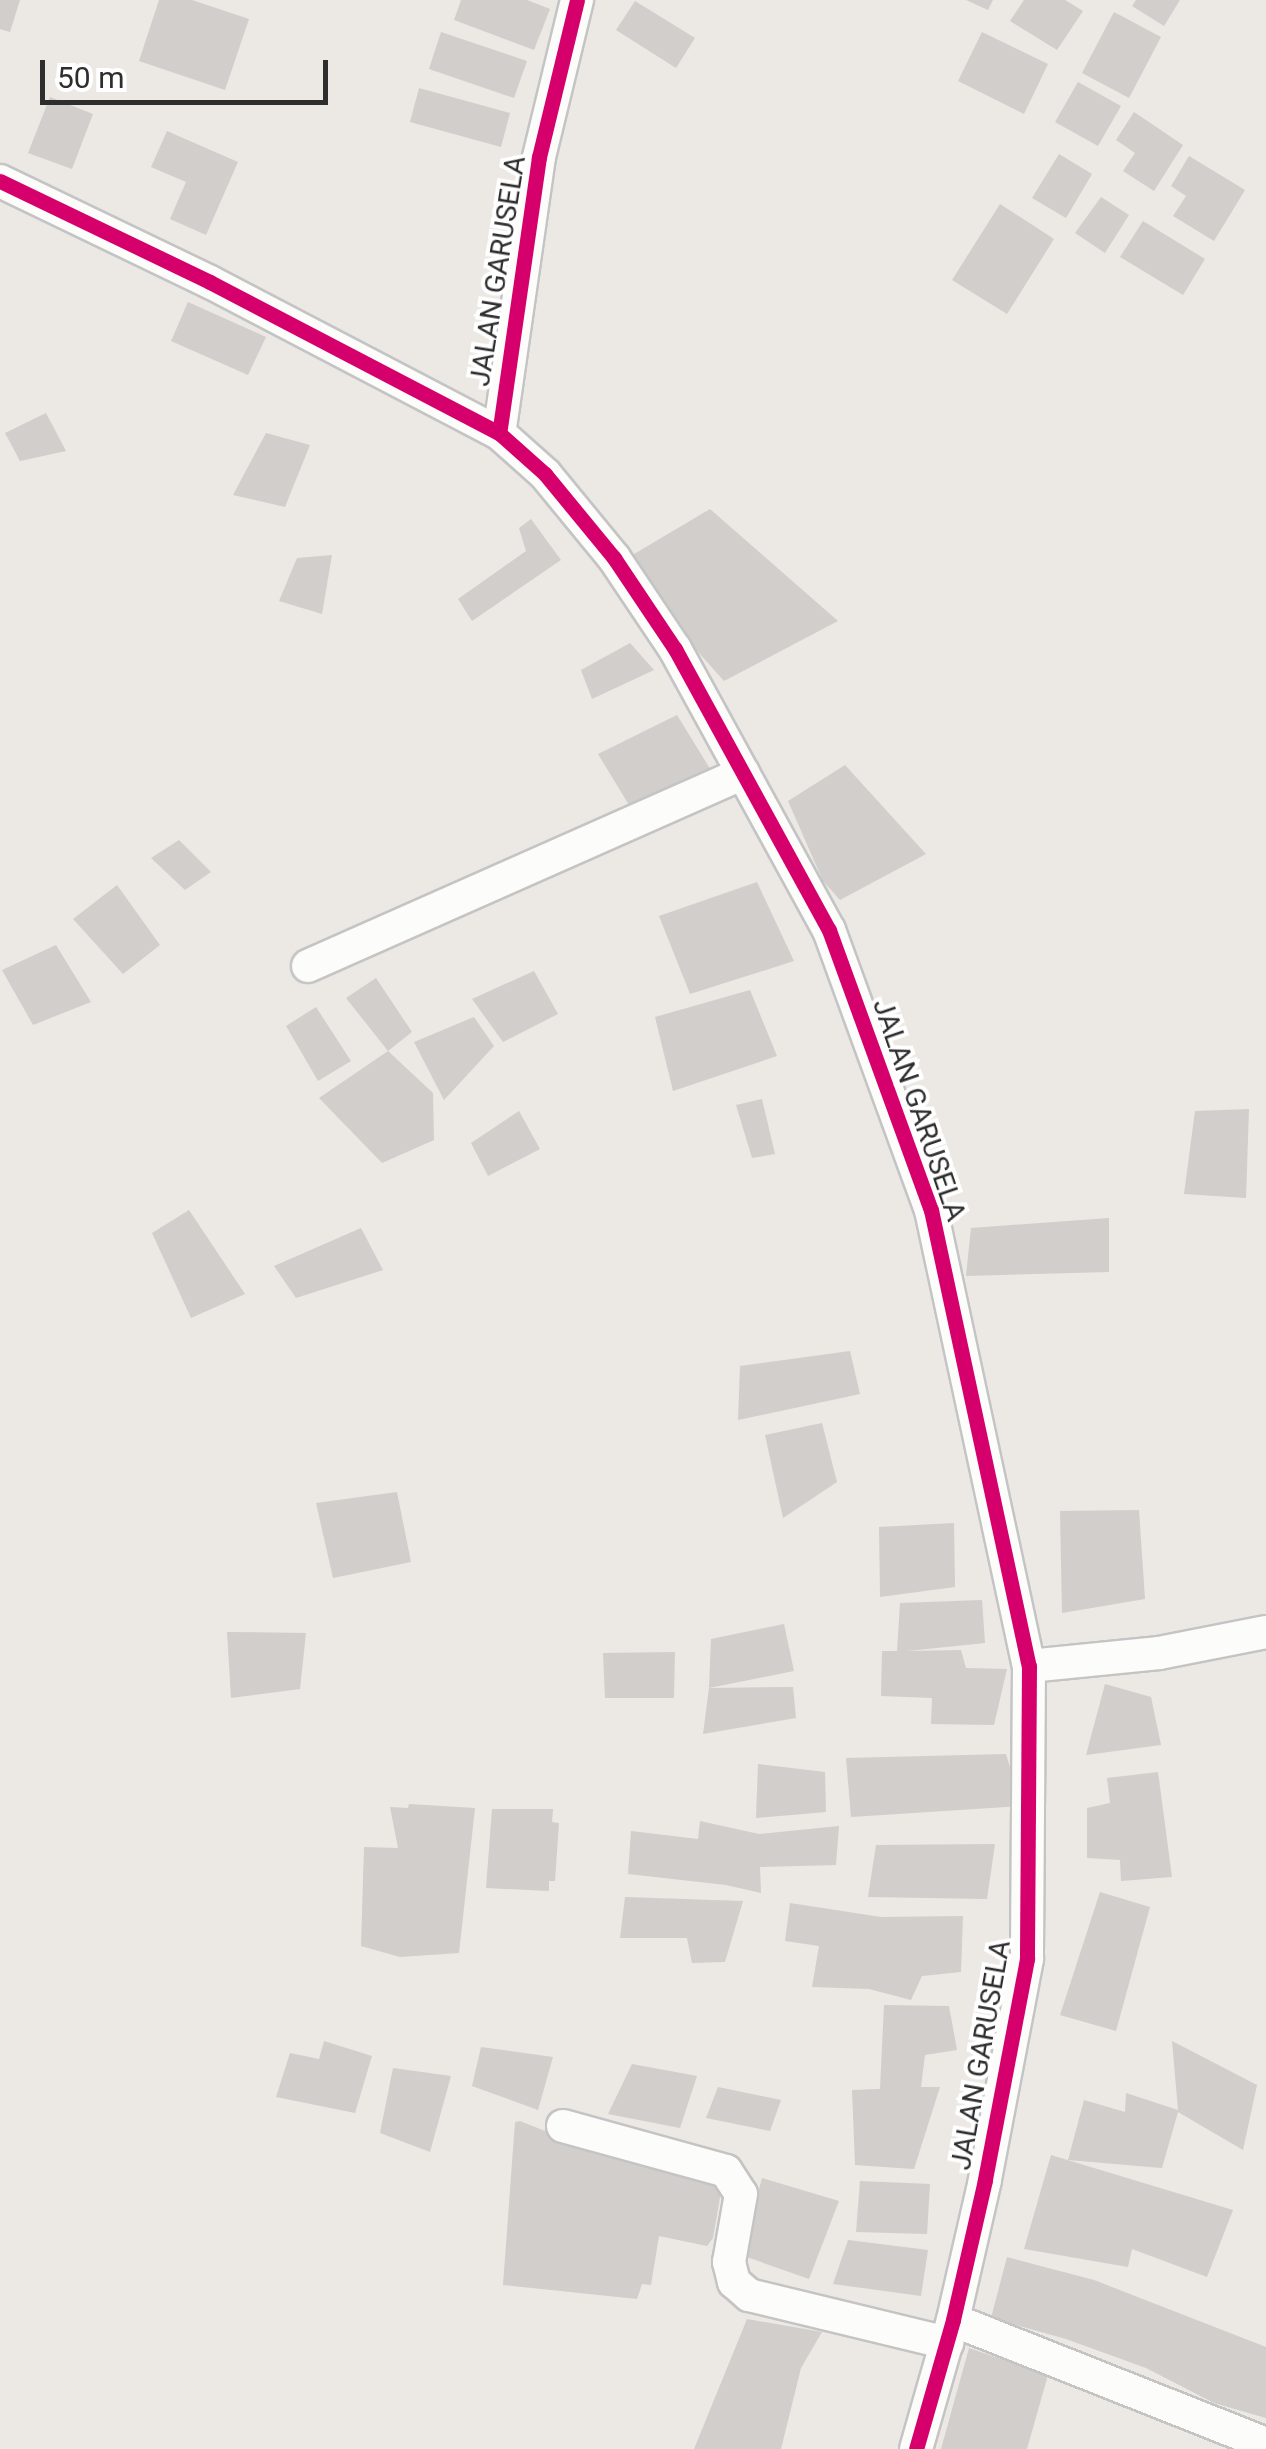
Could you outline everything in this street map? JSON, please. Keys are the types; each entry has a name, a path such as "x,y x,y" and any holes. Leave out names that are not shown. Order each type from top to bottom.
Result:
{"street":[{"name":"JALAN GARUSELA","path":"578,0 539,157 498,432 545,474 614,558 674,650 829,930 932,1210 1028,1666 1027,1960 950,2332 916,2449"},
{"path":"0,181 210,282 498,432"},
{"path":"308,966 743,773"},
{"path":"1028,1666 1159,1653 1266,1632"},
{"path":"563,2126 726,2171 742,2194 729,2262 734,2282 749,2295 950,2332 1266,2444"}],"building":[{"path":"0,0 20,0 10,32 0,29"},
{"path":"159,0 192,0 249,19 225,90 139,61"},
{"path":"461,0 527,0 550,9 534,50 454,20"},
{"path":"966,0 993,0 988,10"},
{"path":"1024,0 1065,0 1083,11 1057,50 1010,21"},
{"path":"1136,0 1180,0 1164,26 1132,6"},
{"path":"635,1 695,38 676,68 616,30"},
{"path":"1114,12 1161,37 1129,98 1082,73"},
{"path":"441,32 527,61 514,98 429,69"},
{"path":"982,32 1048,64 1024,114 958,81"},
{"path":"1078,82 1121,106 1098,146 1055,122"},
{"path":"419,88 510,113 501,147 410,122"},
{"path":"50,97 93,114 72,169 28,153"},
{"path":"1134,112 1183,145 1154,191 1123,171 1135,153 1116,140"},
{"path":"167,131 238,162 206,235 170,219 186,182 151,167"},
{"path":"1059,154 1092,174 1066,218 1032,198"},
{"path":"1189,156 1245,190 1214,241 1173,216 1186,196 1171,186"},
{"path":"1101,197 1129,215 1105,253 1075,233"},
{"path":"1000,204 1054,239 1007,314 952,280"},
{"path":"1143,221 1205,259 1183,295 1120,257"},
{"path":"188,302 266,337 248,375 171,341"},
{"path":"46,413 66,451 20,461 5,433"},
{"path":"266,433 310,445 285,507 233,495"},
{"path":"710,509 838,621 724,681 619,563"},
{"path":"531,519 561,560 472,621 458,599 526,551 519,528"},
{"path":"332,555 322,614 279,601 297,558"},
{"path":"630,643 654,670 592,699 581,670"},
{"path":"677,715 712,772 632,810 598,754"},
{"path":"845,765 926,854 840,900 823,881 788,801"},
{"path":"179,840 211,872 185,890 151,858"},
{"path":"757,882 794,961 690,994 659,916"},
{"path":"117,885 160,945 123,974 73,919"},
{"path":"56,945 91,1002 33,1025 2,970"},
{"path":"534,971 558,1014 503,1042 472,999"},
{"path":"376,978 412,1032 388,1051 346,998"},
{"path":"750,990 777,1056 673,1091 655,1017"},
{"path":"316,1007 351,1061 318,1081 286,1026"},
{"path":"474,1017 494,1046 444,1100 414,1042"},
{"path":"388,1051 433,1093 434,1140 382,1163 319,1098"},
{"path":"762,1099 775,1154 752,1158 736,1105"},
{"path":"1249,1109 1246,1198 1184,1194 1195,1111"},
{"path":"519,1111 540,1149 488,1176 471,1143"},
{"path":"189,1210 245,1294 191,1318 152,1233"},
{"path":"1109,1218 1109,1272 966,1276 971,1228"},
{"path":"361,1228 383,1270 296,1298 274,1266"},
{"path":"850,1351 860,1394 738,1420 740,1366"},
{"path":"822,1423 837,1482 783,1518 765,1435"},
{"path":"397,1492 411,1562 333,1578 316,1503"},
{"path":"1139,1510 1145,1599 1062,1613 1060,1511"},
{"path":"954,1523 955,1587 880,1597 879,1527"},
{"path":"982,1600 985,1643 907,1651 961,1650 966,1668 1007,1669 994,1725 931,1724 932,1698 881,1696 882,1651 897,1651 900,1603"},
{"path":"784,1624 794,1671 709,1688 711,1639"},
{"path":"227,1632 306,1633 300,1689 231,1698"},
{"path":"675,1652 674,1698 605,1698 603,1653"},
{"path":"1105,1684 1151,1697 1161,1745 1086,1755"},
{"path":"793,1687 796,1718 703,1734 709,1688"},
{"path":"1006,1754 1022,1806 851,1817 846,1758"},
{"path":"758,1764 825,1772 826,1812 756,1818"},
{"path":"1158,1772 1172,1877 1121,1881 1120,1860 1087,1858 1087,1808 1110,1803 1107,1778"},
{"path":"409,1804 475,1808 459,1953 400,1957 361,1946 364,1847 398,1848 390,1807 408,1808"},
{"path":"492,1809 553,1809 552,1822 559,1823 555,1881 549,1881 549,1891 486,1888"},
{"path":"700,1821 759,1834 839,1826 836,1865 760,1867 761,1893 628,1874 631,1831 698,1839"},
{"path":"995,1844 987,1899 868,1897 876,1845"},
{"path":"1100,1892 1150,1907 1116,2031 1060,2015"},
{"path":"625,1897 743,1901 725,1962 692,1963 687,1938 620,1938"},
{"path":"790,1903 881,1917 963,1916 961,1972 922,1976 911,2000 869,1989 812,1987 819,1946 785,1941"},
{"path":"884,2005 949,2006 957,2050 925,2055 921,2087 940,2087 914,2169 855,2165 852,2090 880,2089"},
{"path":"324,2041 372,2056 355,2113 276,2097 290,2053 319,2059"},
{"path":"1172,2041 1257,2085 1243,2150 1178,2112 1162,2168 1068,2160 1084,2100 1125,2112 1126,2093 1178,2110"},
{"path":"481,2047 553,2057 538,2110 472,2086"},
{"path":"632,2064 697,2076 680,2128 608,2114"},
{"path":"393,2068 451,2076 430,2152 380,2133"},
{"path":"718,2087 781,2100 770,2131 706,2118"},
{"path":"515,2122 605,2155 724,2174 713,2238 707,2246 659,2236 651,2285 642,2284 637,2299 503,2285"},
{"path":"1051,2155 1233,2210 1207,2277 1132,2249 1128,2267 1024,2249"},
{"path":"762,2178 839,2201 809,2279 741,2255"},
{"path":"860,2181 930,2184 927,2234 856,2232"},
{"path":"848,2240 928,2250 921,2296 833,2284"},
{"path":"1007,2257 1094,2280 1266,2347 1266,2418 1214,2403 1146,2368 1066,2339 991,2318"},
{"path":"747,2319 822,2332 801,2368 781,2449 694,2449"},
{"path":"969,2348 1048,2375 1027,2449 941,2449"}],"cycle path":[{"path":"577,0 539,157 499,433 545,474 614,558 675,649 829,930 931,1210 1029,1666 1027,1959 985,2180 953,2320 916,2449"},
{"path":"0,181 210,282 499,433"}]}
